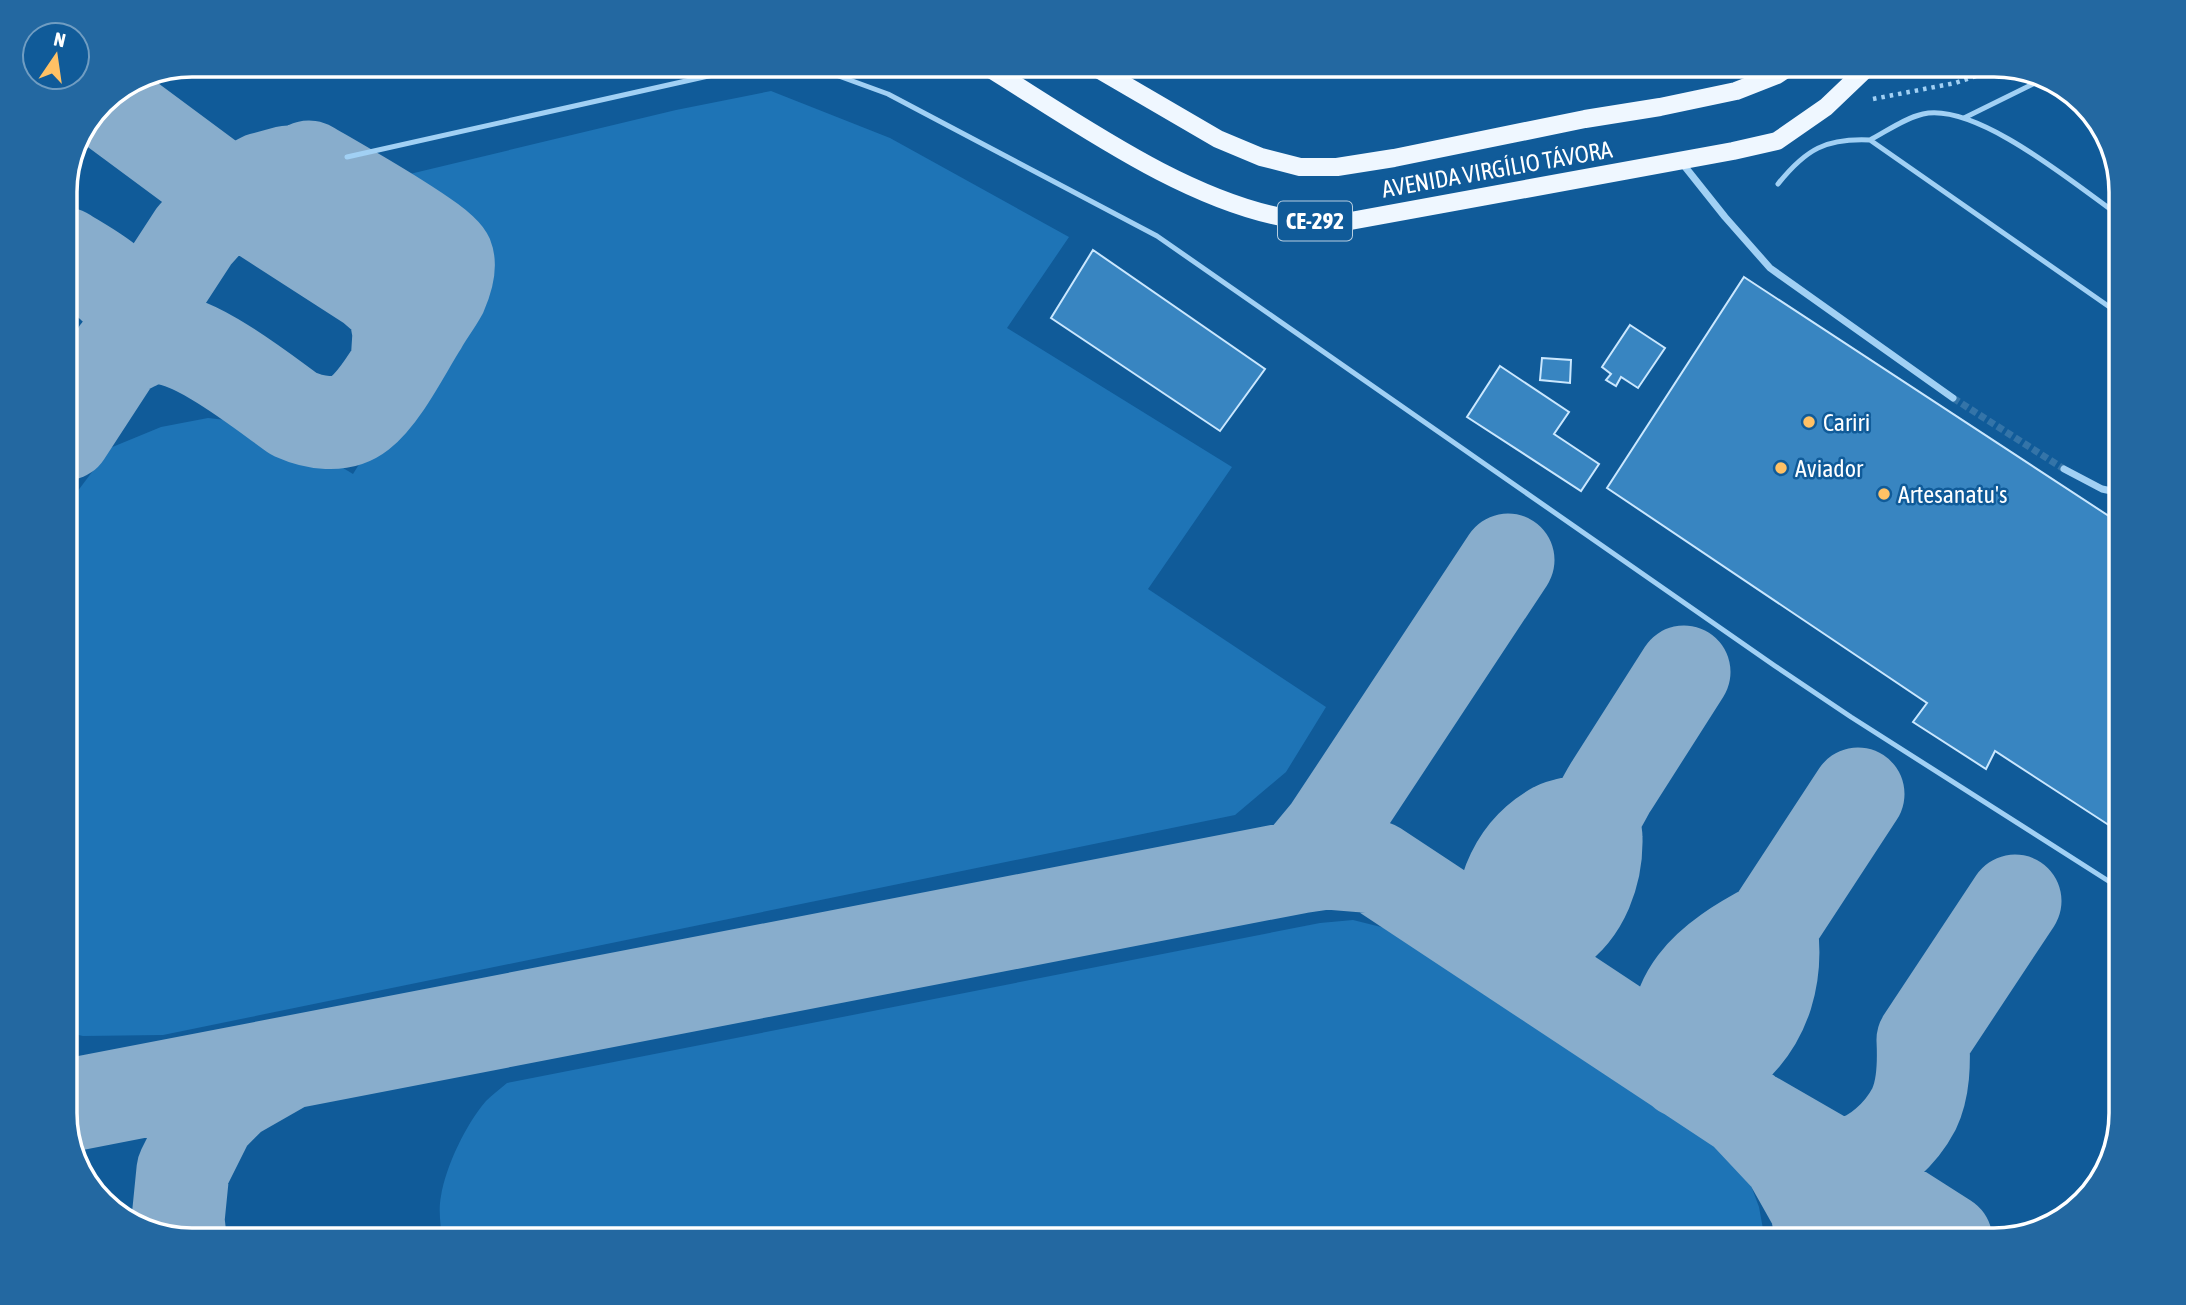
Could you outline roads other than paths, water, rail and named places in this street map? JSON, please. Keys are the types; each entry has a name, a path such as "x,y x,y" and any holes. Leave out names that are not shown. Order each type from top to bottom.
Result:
{"main road":[{"name":"AVENIDA VIRGÍLIO TÁVORA","path":"1004,77 1186,185 1241,206 1292,219 1345,222 1777,141 1826,107 1858,77"},
{"name":"AVENIDA VIRGÍLIO TÁVORA","path":"1112,77 1218,139 1261,157 1300,167 1337,167 1394,158 1736,91 1772,77"}],"street":[{"path":"1679,160 1770,268 1952,398"},
{"path":"2064,470 2109,490"}],"lane":[{"path":"347,157 704,77"},
{"path":"841,77 888,94 1157,236 1786,673 2109,881"},
{"path":"1964,118 2033,84"},
{"path":"1870,141 1925,113 1964,118 1989,127 2014,142 2109,209"},
{"path":"1778,184 1793,166 1818,147 1845,139 1870,141 2109,307"}],"tunnel":[{"path":"1953,398 2064,469"}],"place":[{"name":"Cariri","path":"1809,422"},
{"name":"Aviador","path":"1781,468"},
{"name":"Artesanatu's","path":"1884,494"}]}
